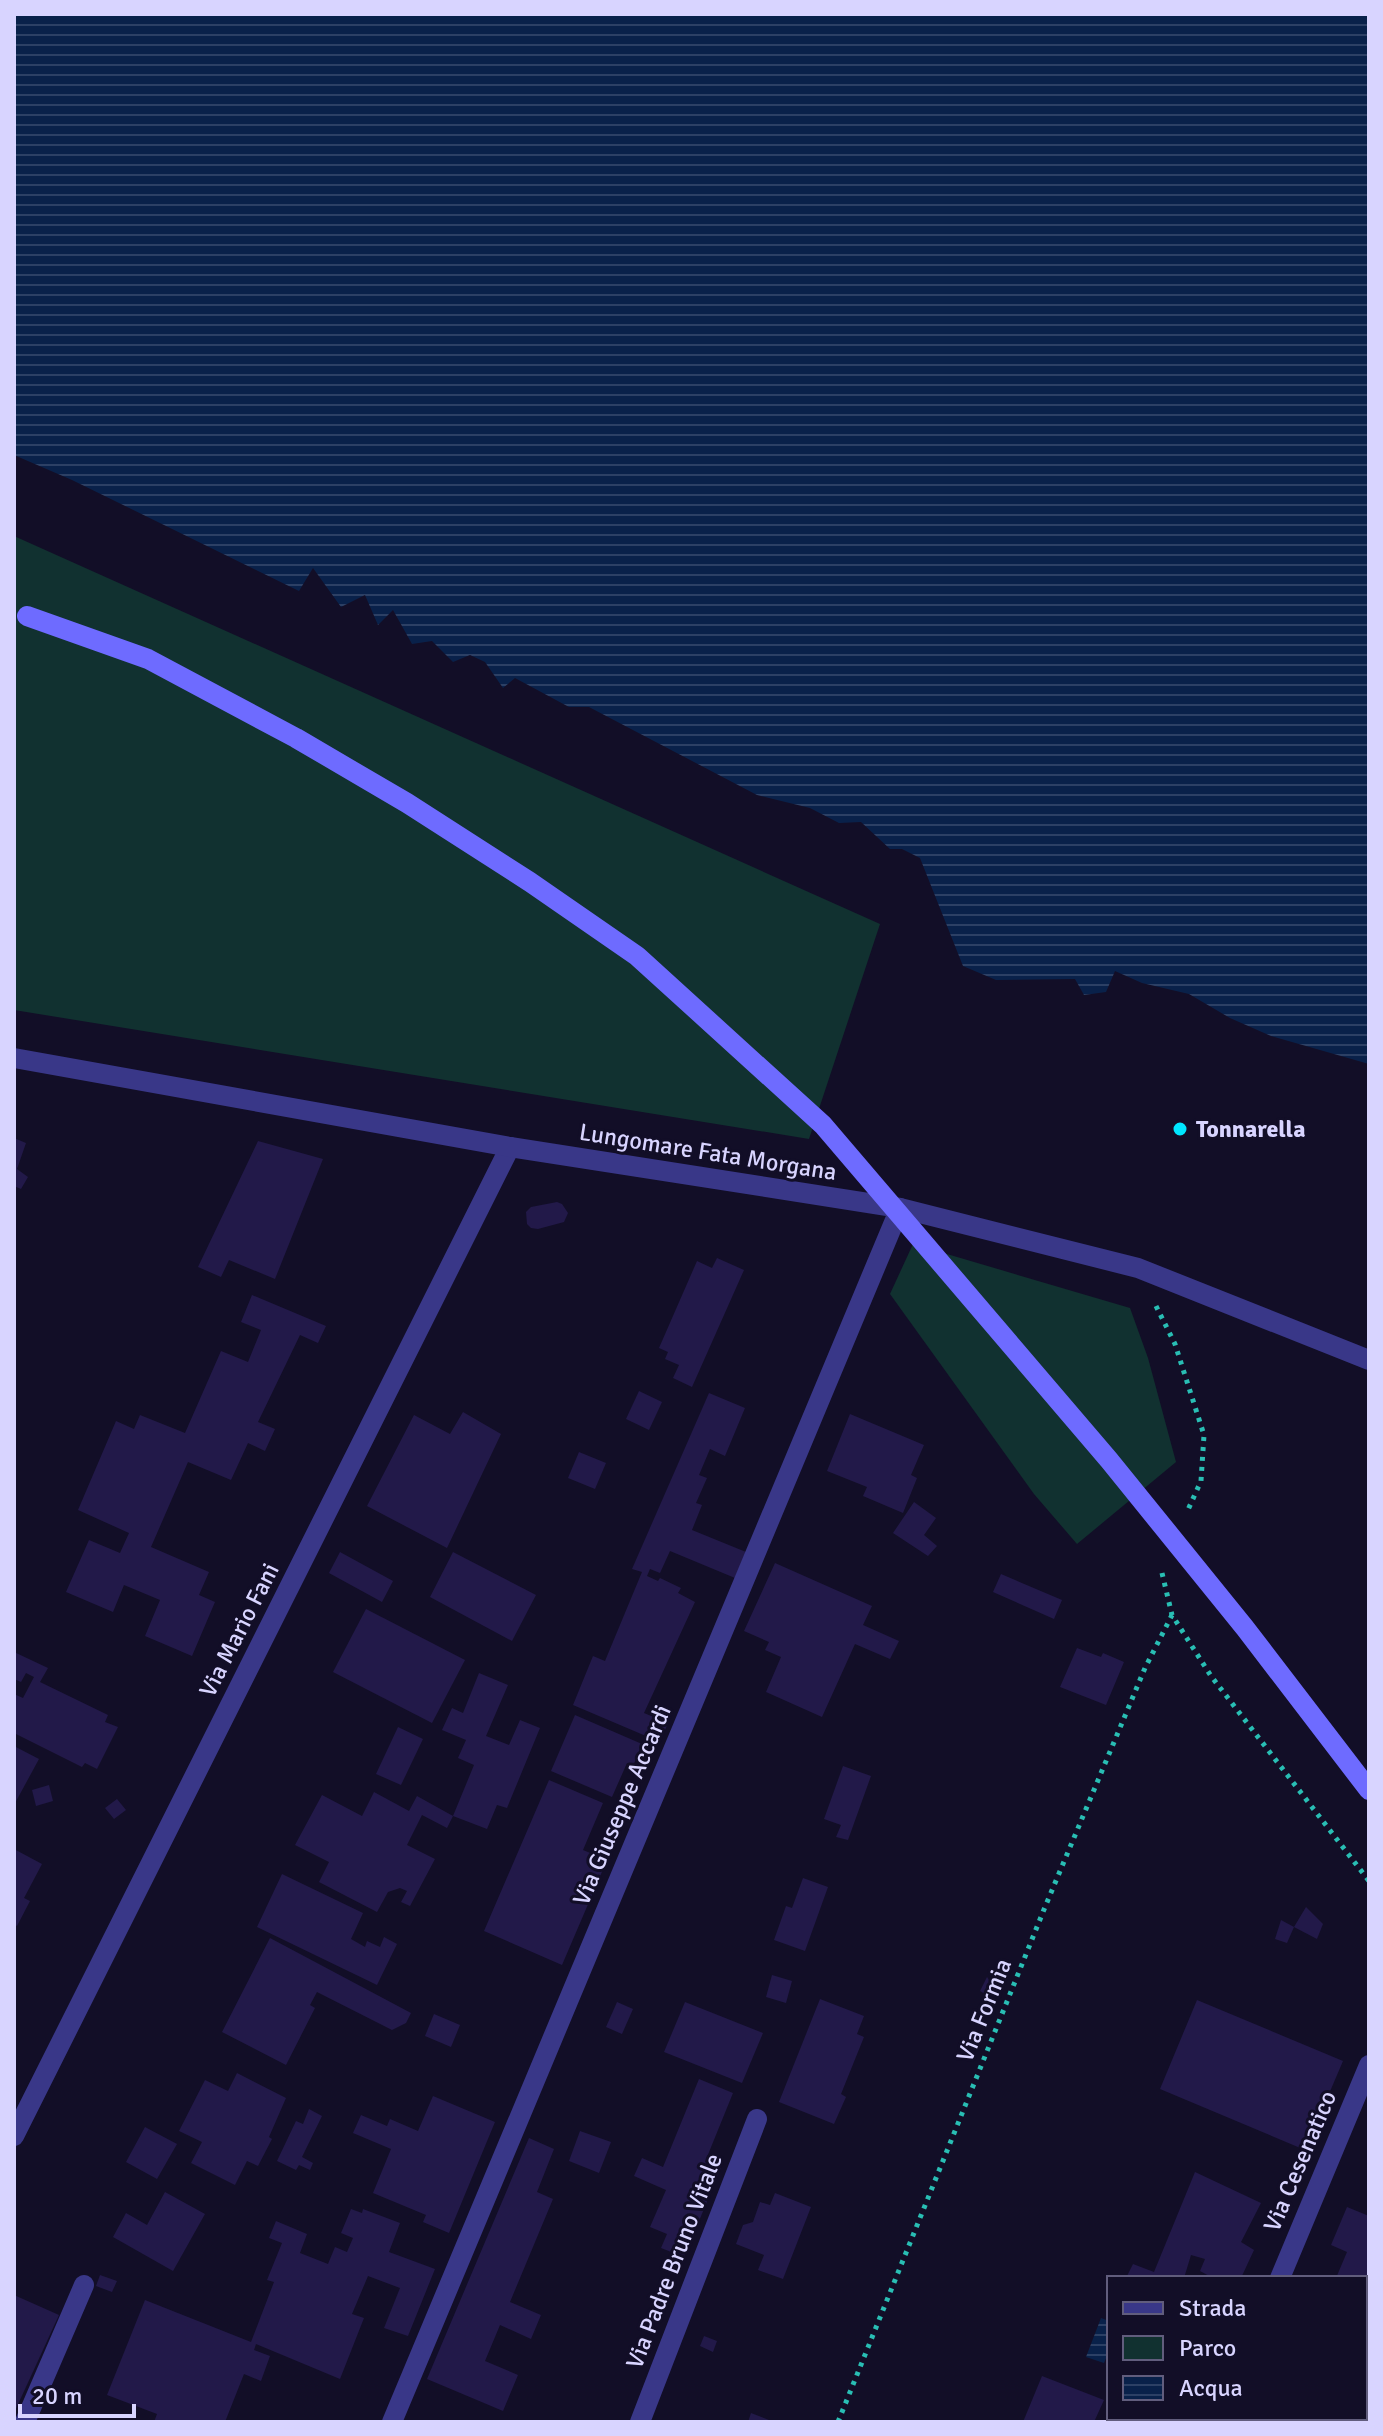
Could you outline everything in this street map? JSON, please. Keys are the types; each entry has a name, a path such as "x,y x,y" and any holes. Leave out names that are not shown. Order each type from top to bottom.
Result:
{"main road":[{"path":"27,616 148,659 296,738 420,811 637,956 823,1125 1109,1460 1245,1628 1369,1790"}],"street":[{"name":"Lungomare Fata Morgana","path":"16,1058 510,1147 900,1208 1138,1268 1369,1360"},
{"name":"Via Mario Fani","path":"14,2136 510,1147"},
{"name":"Via Giuseppe Accardi","path":"392,2422 900,1208"},
{"name":"Via Cesenatico","path":"1281,2276 1369,2065"},
{"name":"Via Padre Bruno Vitale","path":"640,2422 757,2119"},
{"path":"25,2422 84,2285"}],"path":[{"name":"Via Formia","path":"838,2422 1045,1907 1145,1668 1172,1615"}],"green space":[{"path":"14,536 880,924 809,1139 14,1010"},
{"path":"913,1244 1130,1308 1148,1358 1176,1462 1077,1544 1034,1494 890,1294"}],"water":[{"path":"14,14 1369,14 1369,1064 1271,1036 1230,1018 1189,994 1142,983 1115,971 1106,992 1084,995 1075,979 996,980 963,966 920,858 902,849 890,849 861,822 839,823 810,808 757,795 589,707 569,707 515,678 503,688 485,662 470,655 453,662 432,641 412,644 393,610 378,625 365,595 341,607 313,568 299,591 72,480 14,455"},
{"path":"1101,2318 1107,2320 1107,2356 1104,2363 1086,2357"}],"building":[{"path":"14,1138 26,1143 17,1169 28,1177 21,1189 14,1186"},
{"path":"258,1141 323,1159 275,1279 229,1260 221,1277 198,1267"},
{"path":"557,1202 568,1213 564,1222 538,1229 527,1224 526,1212 531,1207"},
{"path":"717,1258 744,1270 692,1387 673,1378 679,1365 665,1359 668,1352 659,1348 697,1261 712,1268"},
{"path":"252,1295 326,1326 318,1343 300,1335 258,1422 275,1429 265,1451 248,1443 231,1480 188,1462 151,1547 209,1572 199,1595 215,1602 192,1656 145,1636 160,1600 124,1585 113,1612 66,1592 89,1540 120,1553 129,1533 78,1510 116,1421 134,1429 140,1415 185,1433 221,1351 248,1362 261,1330 241,1322"},
{"path":"639,1391 662,1402 649,1430 626,1419"},
{"path":"709,1393 745,1408 725,1456 710,1449 699,1475 707,1478 696,1503 702,1505 692,1530 746,1552 735,1578 670,1551 660,1573 650,1569 647,1576 658,1581 660,1578 681,1588 678,1593 695,1602 644,1713 668,1723 660,1742 573,1705 593,1656 605,1661 642,1572 632,1569"},
{"path":"463,1412 501,1434 447,1548 367,1506 414,1415 450,1434"},
{"path":"850,1414 924,1445 911,1475 917,1478 903,1513 863,1496 867,1487 827,1471"},
{"path":"579,1452 606,1463 595,1489 568,1478"},
{"path":"914,1502 936,1518 924,1535 937,1546 928,1556 893,1533"},
{"path":"340,1552 393,1581 382,1602 329,1573"},
{"path":"453,1552 536,1595 512,1641 430,1597"},
{"path":"775,1563 872,1606 863,1625 899,1641 890,1659 855,1644 822,1717 766,1692 781,1657 765,1650 769,1642 744,1631"},
{"path":"1001,1574 1062,1600 1054,1619 993,1592"},
{"path":"366,1609 465,1660 432,1723 333,1672"},
{"path":"1077,1648 1101,1657 1103,1653 1124,1662 1106,1705 1060,1687"},
{"path":"14,1652 48,1668 40,1682 108,1715 105,1722 118,1727 97,1769 85,1763 82,1767 14,1733 14,1694 23,1698 34,1677 26,1673 21,1682 14,1679"},
{"path":"479,1673 508,1685 486,1736 509,1745 520,1720 540,1728 507,1808 497,1805 487,1829 453,1816 474,1765 458,1758 466,1740 442,1730 452,1708 463,1713"},
{"path":"575,1715 642,1744 633,1766 627,1763 612,1797 551,1771"},
{"path":"398,1727 423,1739 401,1785 376,1774"},
{"path":"14,1746 39,1759 14,1805"},
{"path":"843,1766 871,1776 848,1840 836,1837 841,1825 824,1819"},
{"path":"549,1780 603,1803 583,1850 607,1860 562,1965 484,1931"},
{"path":"49,1785 53,1801 36,1806 32,1790"},
{"path":"374,1792 409,1811 417,1796 453,1816 447,1828 422,1815 407,1845 435,1859 410,1906 401,1902 407,1891 400,1888 388,1892 377,1912 319,1882 329,1862 295,1845 322,1795 362,1816"},
{"path":"117,1799 126,1810 114,1819 105,1808"},
{"path":"14,1849 42,1864 24,1898 30,1901 17,1926 14,1924"},
{"path":"282,1874 363,1913 351,1939 365,1947 367,1941 380,1947 384,1937 397,1944 377,1985 257,1927"},
{"path":"803,1878 828,1887 805,1951 774,1940 786,1906 792,1908"},
{"path":"1306,1907 1323,1924 1317,1939 1294,1927"},
{"path":"1281,1920 1294,1927 1287,1943 1275,1939"},
{"path":"270,1938 411,2013 406,2023 392,2030 317,1992 310,2005 315,2008 286,2065 222,2032"},
{"path":"772,1975 792,1981 786,2003 766,1997"},
{"path":"987,1977 995,1988 990,1997 980,1991"},
{"path":"820,1999 864,2016 857,2034 864,2037 841,2094 846,2097 834,2124 779,2102"},
{"path":"1197,2000 1343,2061 1305,2150 1160,2089"},
{"path":"617,2002 633,2009 622,2034 606,2027"},
{"path":"685,2002 763,2033 742,2083 664,2052"},
{"path":"434,2014 460,2025 451,2047 425,2036"},
{"path":"237,2073 286,2098 269,2137 272,2139 258,2166 247,2161 235,2185 191,2163 202,2142 179,2131 205,2080 228,2091"},
{"path":"699,2079 733,2093 705,2162 721,2168 684,2257 661,2248 667,2234 650,2227 666,2190 634,2176 642,2158 663,2167"},
{"path":"433,2096 495,2122 449,2233 423,2222 426,2215 373,2193 391,2149 353,2133 361,2115 387,2126 390,2119 418,2131"},
{"path":"309,2109 322,2116 302,2157 313,2163 310,2170 299,2165 296,2170 277,2161 296,2121 303,2124"},
{"path":"145,2127 177,2144 157,2179 126,2162"},
{"path":"580,2131 611,2142 599,2173 569,2161"},
{"path":"529,2138 554,2149 537,2192 553,2199 510,2302 541,2315 531,2339 500,2325 485,2361 518,2375 503,2411 427,2379"},
{"path":"1195,2172 1261,2203 1241,2242 1254,2250 1242,2276 1209,2276 1200,2271 1205,2259 1191,2255 1185,2276 1127,2276 1133,2264 1154,2272"},
{"path":"165,2192 205,2214 173,2271 113,2237 126,2213 147,2225"},
{"path":"775,2193 811,2207 783,2279 758,2270 764,2255 736,2244 743,2225 753,2222 760,2202 770,2205"},
{"path":"1347,2207 1369,2216 1369,2300 1367,2276 1337,2276 1347,2252 1331,2245"},
{"path":"351,2209 362,2213 363,2209 400,2223 389,2252 435,2269 408,2336 384,2328 400,2288 368,2276 352,2314 364,2318 340,2379 256,2344 254,2350 270,2356 261,2381 244,2374 225,2422 154,2422 157,2414 107,2395 145,2300 251,2342 274,2282 267,2280 282,2243 269,2238 276,2221 307,2234 300,2253 328,2264 335,2247 347,2252 353,2238 341,2233"},
{"path":"100,2275 117,2281 112,2292 96,2286"},
{"path":"14,2295 59,2315 14,2413"},
{"path":"1367,2312 1369,2313 1367,2375"},
{"path":"704,2336 717,2341 713,2352 700,2346"},
{"path":"1042,2376 1104,2400 1094,2422 1023,2422"},
{"path":"751,2413 774,2422 748,2422"}],"place":[{"name":"Tonnarella","path":"1180,1129"}]}
